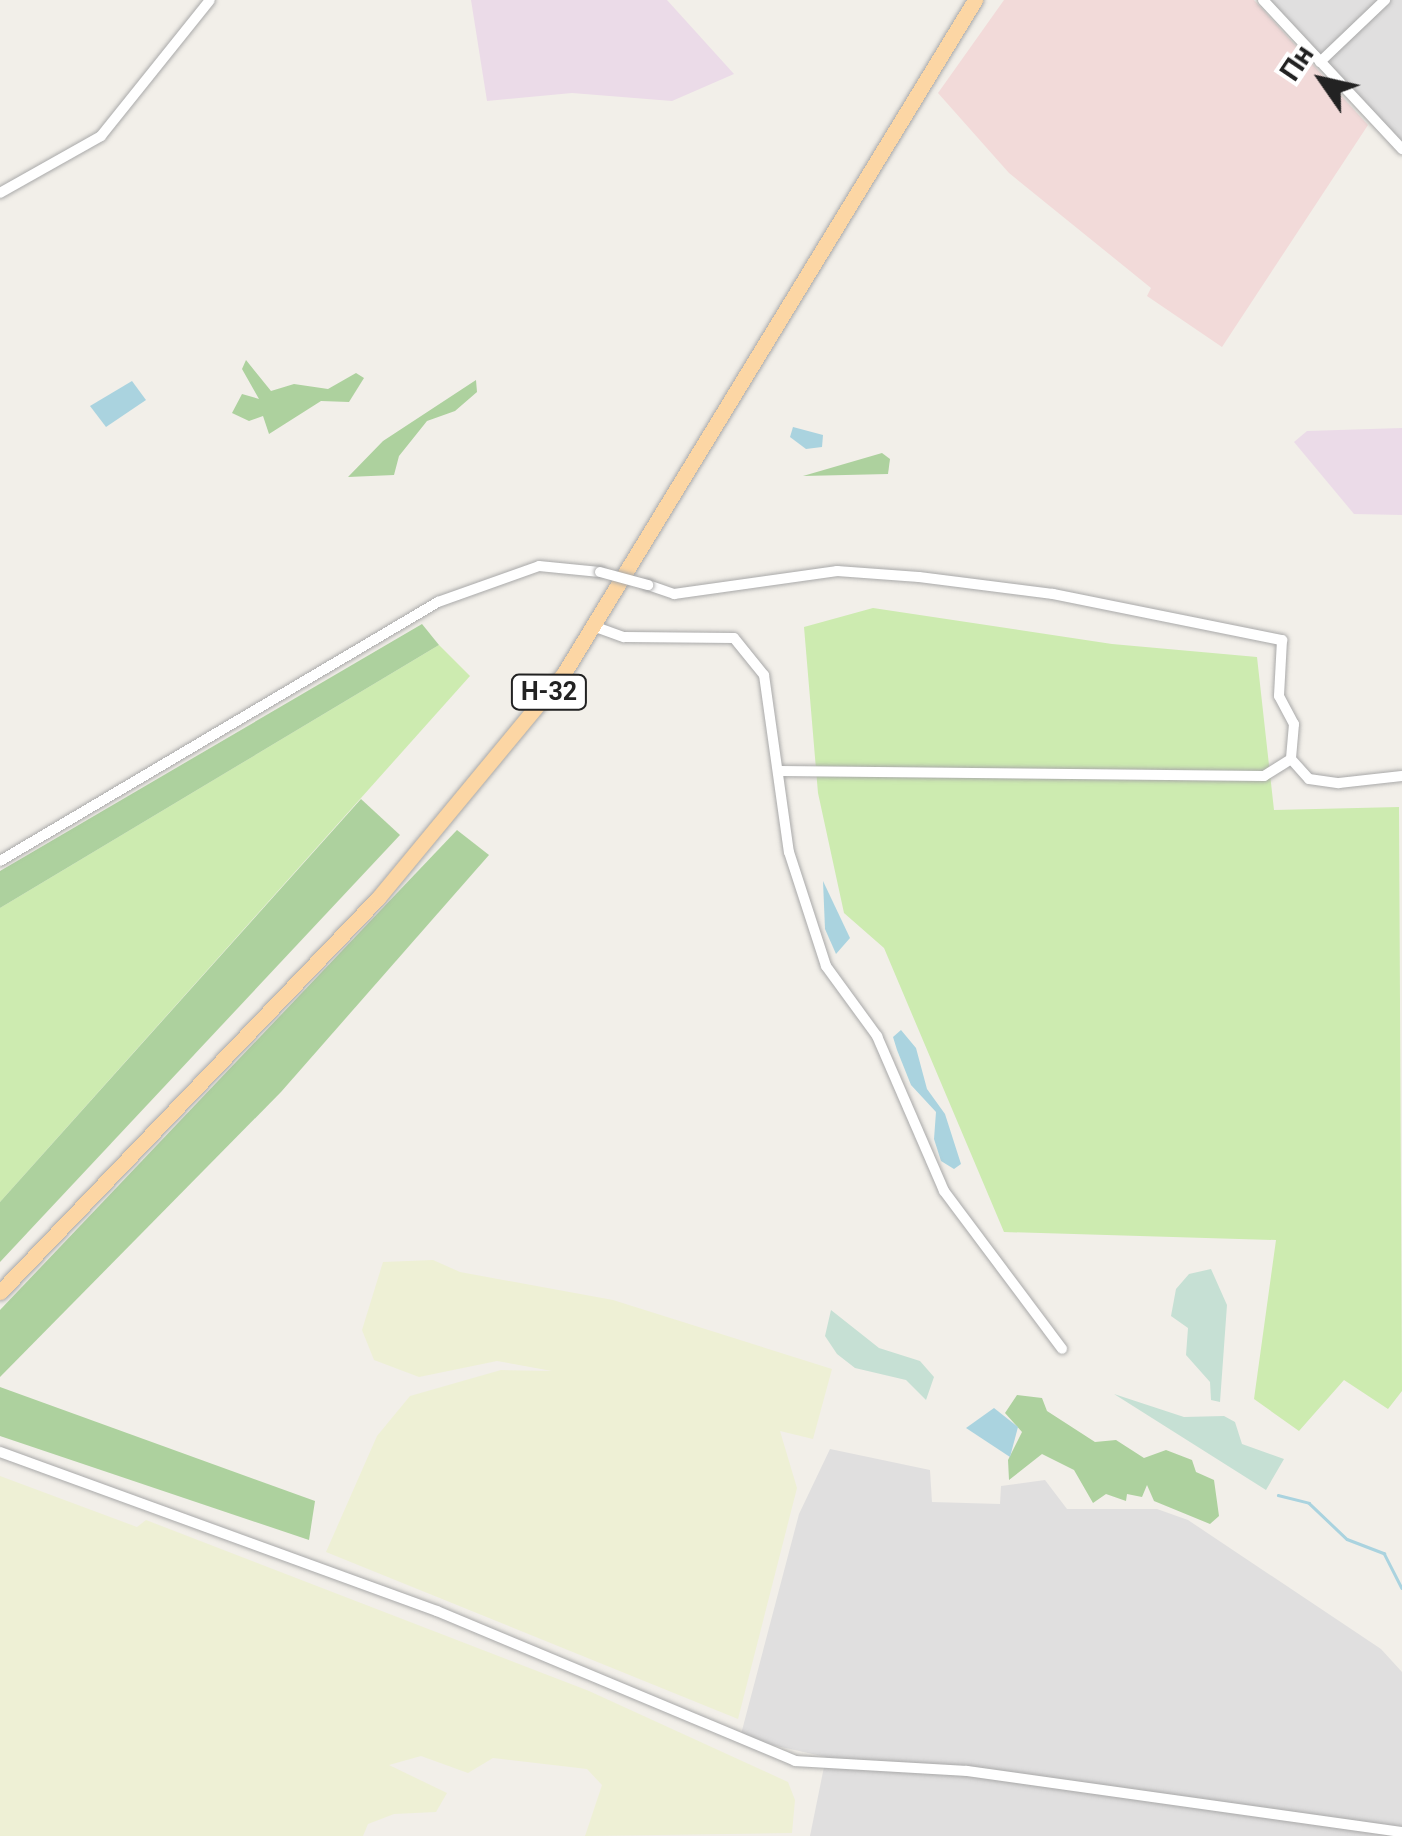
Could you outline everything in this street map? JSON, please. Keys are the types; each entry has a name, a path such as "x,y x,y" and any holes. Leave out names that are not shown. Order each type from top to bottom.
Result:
{"main road":[{"name":"Н-32","path":"0,1292 378,898 541,702 593,626 975,0"}],"street":[{"path":"0,193 101,136 210,0"},
{"path":"1263,0 1402,149"},
{"path":"1320,62 1385,0"},
{"path":"0,861 438,602 539,566 600,572 674,594 837,571 919,576 1053,594 1282,640 1280,696 1294,724 1292,759 1309,779 1339,783 1402,776"},
{"path":"593,626 624,637 734,638 764,674 789,852 826,966 877,1036 944,1192 1024,1306 1062,1349"},
{"path":"780,772 1264,776 1292,759"},
{"path":"0,1452 437,1611 795,1761 968,1771 1402,1832"}],"shaded area":[{"path":"471,0 667,0 734,74 672,101 572,93 487,101"},
{"path":"1004,0 1254,0 1368,125 1222,347 1147,296 1151,288 1009,173 938,93"},
{"path":"1270,0 1402,0 1402,142 1385,124"},
{"path":"1402,428 1402,515 1354,514 1294,442 1307,431"},
{"path":"830,1449 930,1470 932,1502 1000,1504 1001,1486 1045,1480 1067,1509 1157,1509 1188,1520 1381,1649 1402,1672 1402,1836 810,1836 826,1757 740,1738 799,1514"}],"green space":[{"path":"246,360 271,391 294,384 328,389 356,373 364,378 349,402 321,401 269,434 263,416 249,421 232,413 242,394 259,399 242,369"},
{"path":"476,380 477,392 455,411 427,421 399,456 394,475 348,477 383,441"},
{"path":"882,453 890,459 888,474 803,476"},
{"path":"873,608 1112,644 1257,657 1274,810 1399,807 1402,1391 1388,1409 1344,1380 1299,1431 1254,1399 1276,1240 1004,1232 884,948 844,913 818,793 804,627"},
{"path":"422,624 439,645 0,908 0,871"},
{"path":"439,645 470,676 0,1202 0,908"},
{"path":"361,799 400,835 0,1262 0,1202"},
{"path":"457,830 489,855 281,1092 0,1377 0,1310"},
{"path":"433,1260 460,1272 613,1300 832,1369 813,1439 780,1431 797,1488 738,1719 326,1552 377,1436 410,1396 501,1370 552,1371 497,1361 419,1377 374,1360 362,1330 383,1262"},
{"path":"1211,1269 1227,1305 1220,1402 1211,1400 1210,1382 1186,1355 1188,1328 1171,1316 1176,1289 1189,1274"},
{"path":"831,1310 879,1348 920,1361 934,1377 926,1400 906,1380 855,1368 837,1354 825,1336"},
{"path":"0,1387 315,1501 309,1540 0,1436"},
{"path":"1114,1394 1184,1417 1224,1416 1235,1422 1242,1444 1284,1459 1266,1490"},
{"path":"1017,1395 1042,1398 1047,1411 1095,1442 1116,1440 1144,1458 1166,1450 1192,1460 1196,1472 1214,1480 1219,1516 1210,1524 1154,1501 1147,1485 1142,1497 1127,1494 1126,1501 1106,1494 1093,1503 1074,1470 1042,1454 1009,1480 1008,1460 1022,1432 1005,1413"},
{"path":"0,1476 137,1527 146,1520 589,1691 788,1782 795,1800 792,1833 585,1836 602,1785 587,1769 493,1758 468,1773 421,1756 389,1765 447,1793 436,1812 394,1814 368,1824 363,1836 0,1836"}],"water":[{"path":"132,381 146,400 106,427 90,406"},
{"path":"793,427 823,435 822,447 806,449 790,437"},
{"path":"823,881 850,938 836,954 825,929"},
{"path":"901,1030 916,1048 927,1089 945,1114 961,1164 954,1169 941,1161 934,1139 936,1112 911,1085 897,1050 893,1037"},
{"path":"994,1408 1018,1427 1010,1457 966,1428"}],"waterway":[{"path":"1278,1495 1309,1503 1347,1539 1384,1553 1402,1588"}]}
